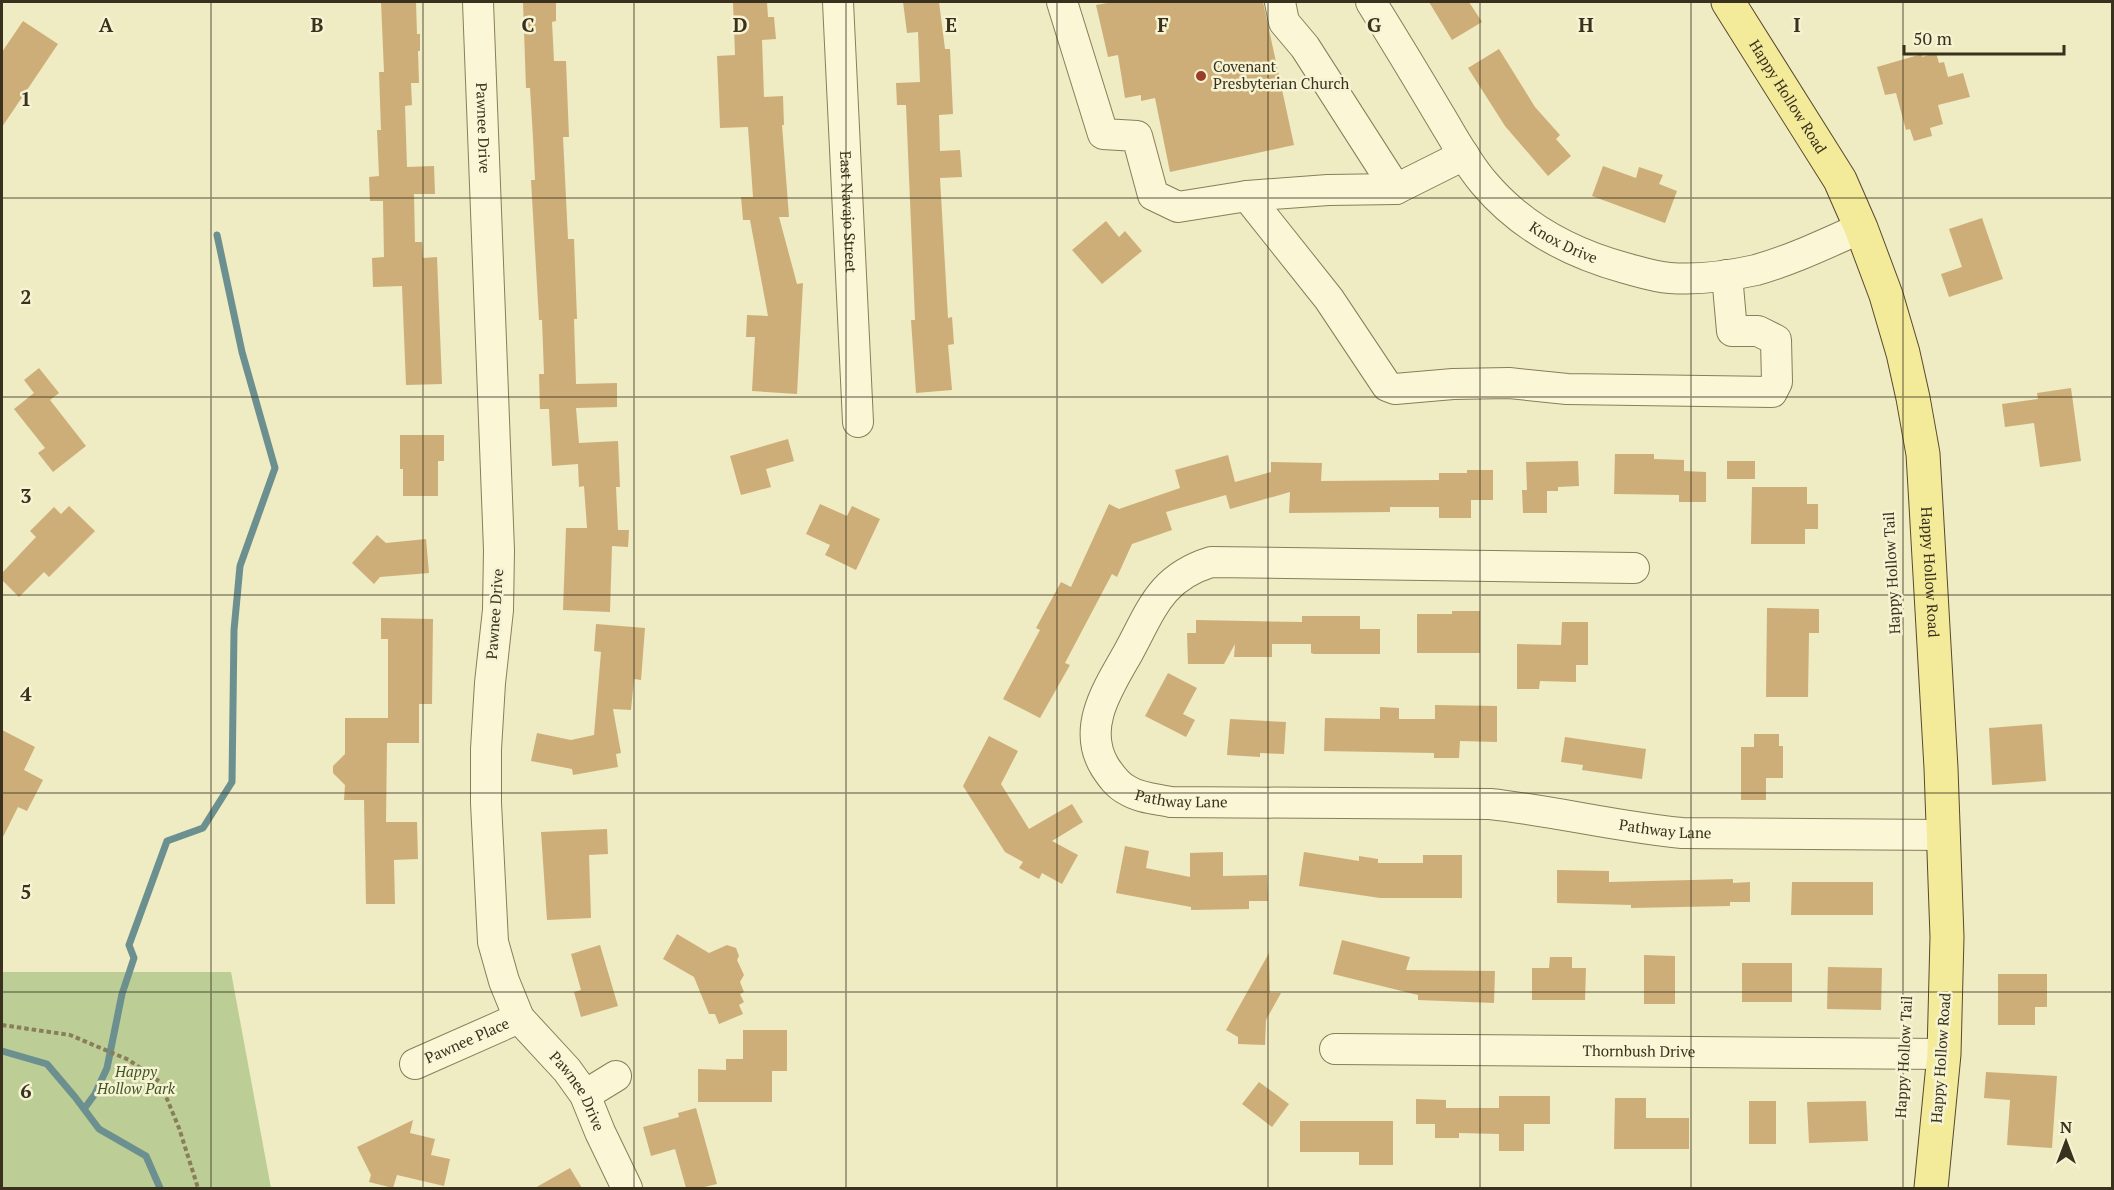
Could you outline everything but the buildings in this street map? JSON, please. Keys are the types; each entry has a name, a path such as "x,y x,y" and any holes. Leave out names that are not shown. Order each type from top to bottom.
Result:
{"main road":[{"name":"Happy Hollow Road","path":"1728,2 1840,180 1861,228 1886,295 1903,353 1923,454 1947,937 1944,1054 1931,1188"}],"street":[{"name":"Pawnee Drive","path":"478,2 499,550 498,610 486,749 486,803 494,942 504,981 519,1018 567,1070 585,1095 627,1188"},
{"name":"East Navajo Street","path":"838,2 858,422"},
{"path":"1062,2 1103,134 1137,136 1153,195 1178,207 1247,196 1328,190 1396,189 1464,155"},
{"path":"1280,2 1284,22 1305,47 1396,189"},
{"name":"Knox Drive","path":"1371,2 1464,155 1483,182 1508,209 1531,227 1557,242 1613,264 1669,278 1727,275 1756,269 1779,262 1861,228"},
{"path":"1247,196 1329,299 1387,386 1395,388 1509,383 1567,389 1772,392 1778,382 1776,340 1758,331 1732,331 1727,275"},
{"name":"Pathway Lane","path":"1635,568 1211,562 1191,568 1174,580 1159,596 1105,694 1096,718 1095,740 1101,761 1112,778 1127,790 1171,802 1490,804 1521,807 1640,829 1682,834 1943,835"},
{"name":"Pawnee Place","path":"415,1064 519,1018"},
{"name":"Thornbush Drive","path":"1335,1049 1944,1054"},
{"path":"585,1095 616,1076"}],"path":[{"path":"2,1025 70,1035 129,1060 160,1082 179,1128 198,1188"}],"green space":[{"name":"Happy Hollow Park","path":"2,972 231,972 271,1188 2,1188"}],"waterway":[{"path":"84,1109 95,1094 107,1068 122,994 134,958 129,945 167,841 203,828 232,782 234,630 240,566 275,468 242,352 217,235"},
{"path":"2,1051 47,1064 99,1129 146,1156 160,1188"}],"place":[{"name":"Covenant Presbyterian Church","path":"1201,76"}]}
